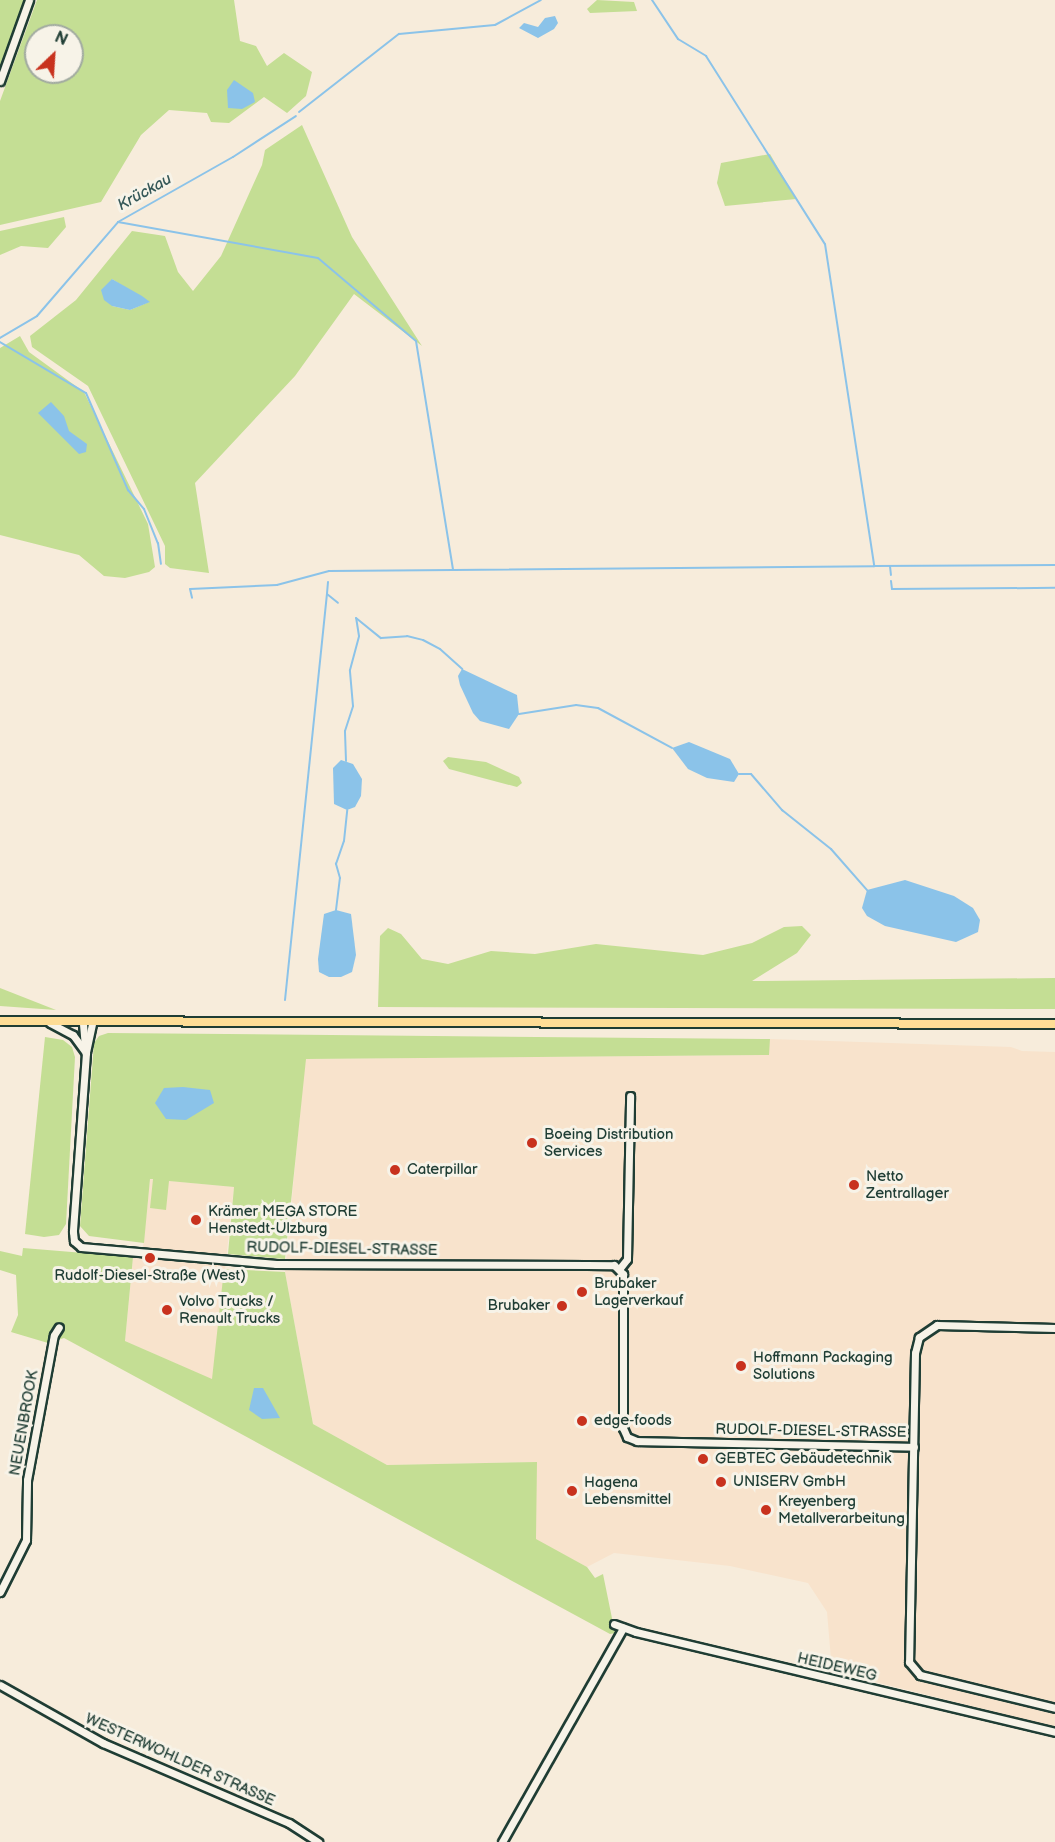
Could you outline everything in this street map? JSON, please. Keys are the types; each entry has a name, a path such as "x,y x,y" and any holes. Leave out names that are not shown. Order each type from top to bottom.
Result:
{"main road":[{"path":"0,1021 88,1024 861,1021 1055,1024"}],"street":[{"path":"0,81 29,0"},
{"path":"51,1023 73,1035 86,1053"},
{"name":"RUDOLF-DIESEL-STRASSE","path":"88,1024 73,1232 74,1241 81,1247 276,1264 607,1264 620,1268 623,1274 623,1428 627,1437 637,1441 914,1447 915,1353 923,1331 937,1325 1055,1328"},
{"name":"RUDOLF-DIESEL-STRASSE","path":"620,1268 627,1259 630,1096"},
{"name":"NEUENBROOK","path":"0,1592 26,1540 27,1480 54,1335 59,1327"},
{"path":"914,1447 912,1669 920,1675 1055,1707"},
{"name":"HEIDEWEG","path":"614,1624 1055,1732"},
{"path":"502,1842 623,1628"},
{"name":"WESTERWOHLDER STRASSE","path":"0,1685 103,1743 289,1823 318,1842"}],"shaded area":[{"path":"770,1039 1011,1047 1022,1051 1055,1052 1055,1727 832,1671 827,1612 808,1583 730,1566 614,1553 587,1567 536,1540 536,1462 387,1465 313,1424 285,1272 305,1059 768,1055"},
{"path":"150,1179 234,1187 213,1380 125,1341 133,1257 142,1257"}],"green space":[{"path":"0,0 26,0 0,69"},
{"path":"37,0 234,0 240,41 256,46 267,66 284,53 312,72 306,96 287,113 264,97 229,123 211,122 207,113 169,110 141,135 101,202 0,225 0,101 24,35 24,84 84,84 84,24 28,24"},
{"path":"597,0 634,2 637,11 590,13 587,9"},
{"path":"302,125 352,237 422,346 354,294 295,376 195,483 209,573 170,568 165,564 165,546 88,386 32,347 30,336 76,300 132,231 165,236 178,272 193,291 221,256 262,165 265,150","holes":["112,279 149,302 130,310 112,306"]},
{"path":"770,154 796,199 725,206 717,183 721,163"},
{"path":"64,217 66,227 48,248 21,246 0,255 0,231"},
{"path":"20,336 29,352 84,392 148,524 155,567 149,572 125,578 104,576 79,555 0,535 0,348"},
{"path":"448,757 486,762 519,777 522,783 517,787 449,769 443,761"},
{"path":"802,926 811,935 797,953 752,981 1055,978 1055,1009 378,1007 380,936 388,928 401,934 422,959 448,964 491,951 535,954 596,944 703,955 752,943 784,927"},
{"path":"0,988 56,1010 0,1006"},
{"path":"108,1033 770,1039 769,1055 306,1059 285,1259 228,1254 234,1187 169,1181 166,1210 150,1208 153,1179 150,1179 144,1243 89,1236 80,1226 94,1043 99,1036"},
{"path":"45,1037 63,1040 72,1047 75,1057 66,1224 59,1235 44,1237 25,1234"},
{"path":"23,1248 133,1257 125,1341 212,1379 224,1269 285,1272 313,1424 387,1465 537,1462 536,1539 587,1567 595,1578 603,1574 615,1633 610,1634 64,1338 48,1343 11,1332 18,1315 16,1275 0,1270 0,1251 22,1256"}],"water":[{"path":"555,16 558,23 554,29 538,38 519,28 524,23 538,27 545,18"},
{"path":"234,80 253,93 255,102 242,109 228,108 227,90"},
{"path":"112,279 150,302 130,310 112,306 104,300 101,290"},
{"path":"51,402 64,416 69,431 87,444 86,452 79,454 38,413"},
{"path":"462,669 517,695 519,714 509,729 480,721 473,713 460,685 458,676"},
{"path":"689,742 730,759 739,774 734,782 707,778 688,769 672,748"},
{"path":"341,760 353,764 362,779 361,796 355,807 347,810 334,804 333,768"},
{"path":"905,880 954,896 973,908 980,920 978,932 956,942 885,926 867,916 862,908 867,890"},
{"path":"336,910 351,914 356,955 352,972 341,977 329,977 319,972 318,959 324,914"},
{"path":"183,1087 210,1090 214,1103 186,1120 166,1119 155,1103 164,1088"},
{"path":"254,1388 263,1388 280,1418 262,1419 249,1410"}],"waterway":[{"name":"Krückau","path":"299,112 399,34 495,25 541,0"},
{"path":"652,0 678,39 706,56 825,244 874,566 1055,565"},
{"name":"Krückau","path":"0,338 37,316 118,222 233,157 296,116"},
{"path":"118,222 318,258 416,341 453,570 329,571 277,585 190,589 192,598"},
{"path":"0,342 86,393 128,490 144,509 158,543 161,564"},
{"path":"454,570 874,566"},
{"path":"890,566 891,575"},
{"path":"891,581 892,589 1055,588"},
{"path":"328,582 327,594 338,603"},
{"path":"285,1000 327,594"},
{"path":"356,618 381,638 407,636 423,640 440,649 462,669"},
{"path":"346,761 345,731 353,706 350,670 359,636 356,618"},
{"path":"519,714 576,705 598,708 672,748"},
{"path":"739,774 751,774 782,810 831,849 867,890"},
{"path":"336,910 340,878 336,864 344,841 347,810"}],"place":[{"name":"Boeing Distribution Services","path":"532,1143"},
{"name":"Caterpillar","path":"395,1170"},
{"name":"Netto Zentrallager","path":"854,1185"},
{"name":"Krämer MEGA STORE Henstedt-Ulzburg","path":"196,1220"},
{"name":"Rudolf-Diesel-Straße (West)","path":"150,1258"},
{"name":"Brubaker Lagerverkauf","path":"582,1292"},
{"name":"Brubaker","path":"562,1306"},
{"name":"Volvo Trucks / Renault Trucks","path":"167,1310"},
{"name":"Hoffmann Packaging Solutions","path":"741,1366"},
{"name":"edge-foods","path":"582,1421"},
{"name":"GEBTEC Gebäudetechnik","path":"703,1459"},
{"name":"UNISERV GmbH","path":"721,1482"},
{"name":"Hagena Lebensmittel","path":"572,1491"},
{"name":"Kreyenberg Metallverarbeitung","path":"766,1510"}]}
